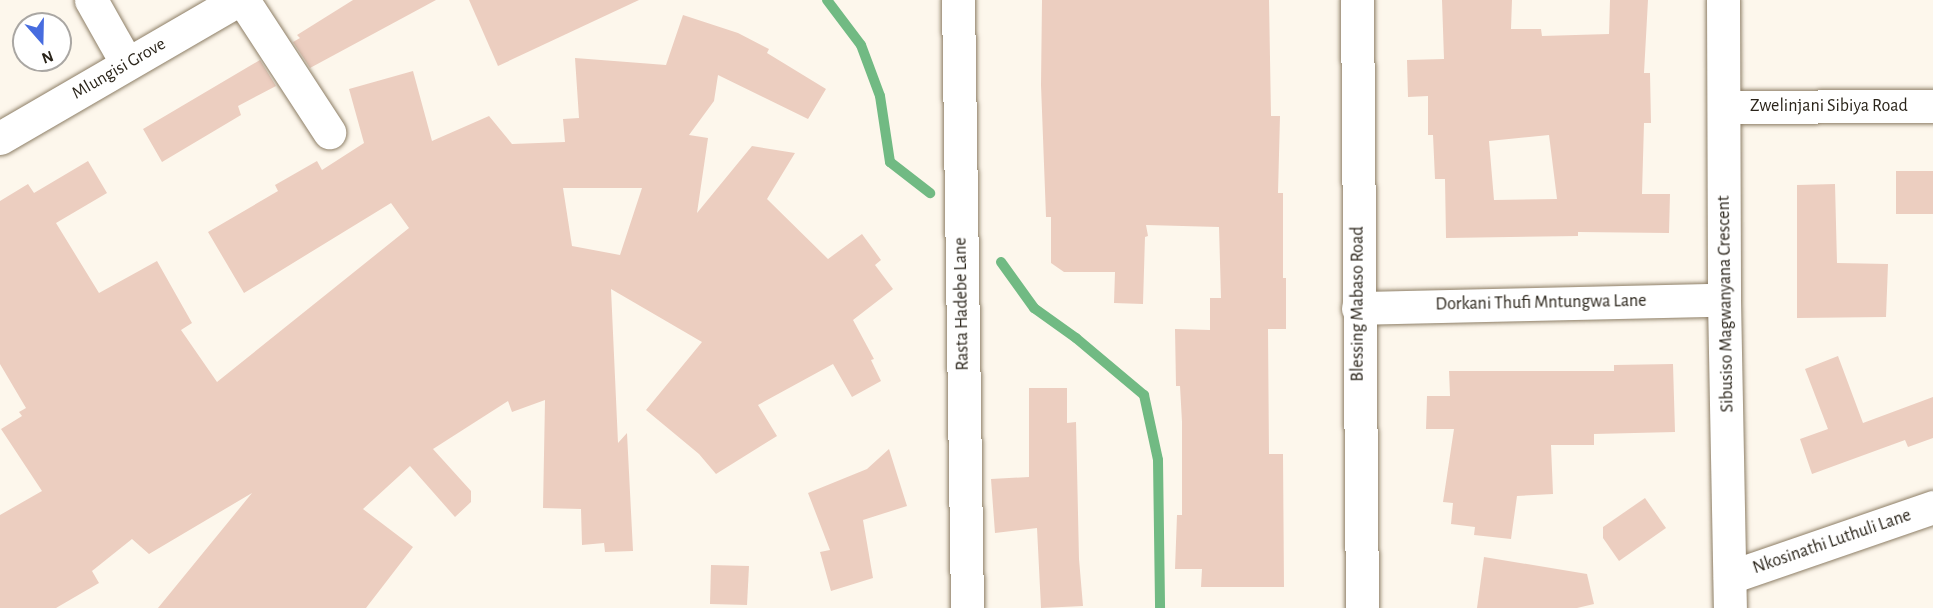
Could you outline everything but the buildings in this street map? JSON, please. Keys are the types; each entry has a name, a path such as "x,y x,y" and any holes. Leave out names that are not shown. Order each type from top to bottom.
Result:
{"street":[{"path":"91,0 127,64"},
{"name":"Mlungisi Grove","path":"0,138 238,0"},
{"path":"243,0 329,132"},
{"name":"Rasta Hadebe Lane","path":"958,0 967,608"},
{"name":"Blessing Mabaso Road","path":"1357,0 1362,608"},
{"name":"Sibusiso Magwanyana Crescent","path":"1723,0 1724,300 1730,592"},
{"name":"Zwelinjani Sibiya Road","path":"1724,107 1933,106"},
{"name":"Dorkani Thufi Mntungwa Lane","path":"1358,308 1724,300"},
{"name":"Nkosinathi Luthuli Lane","path":"1730,592 1933,507"}],"waterway":[{"path":"827,0 861,45 880,96 890,162 930,193"},
{"path":"1001,262 1034,308 1076,338 1144,395 1158,460 1160,608"}]}
